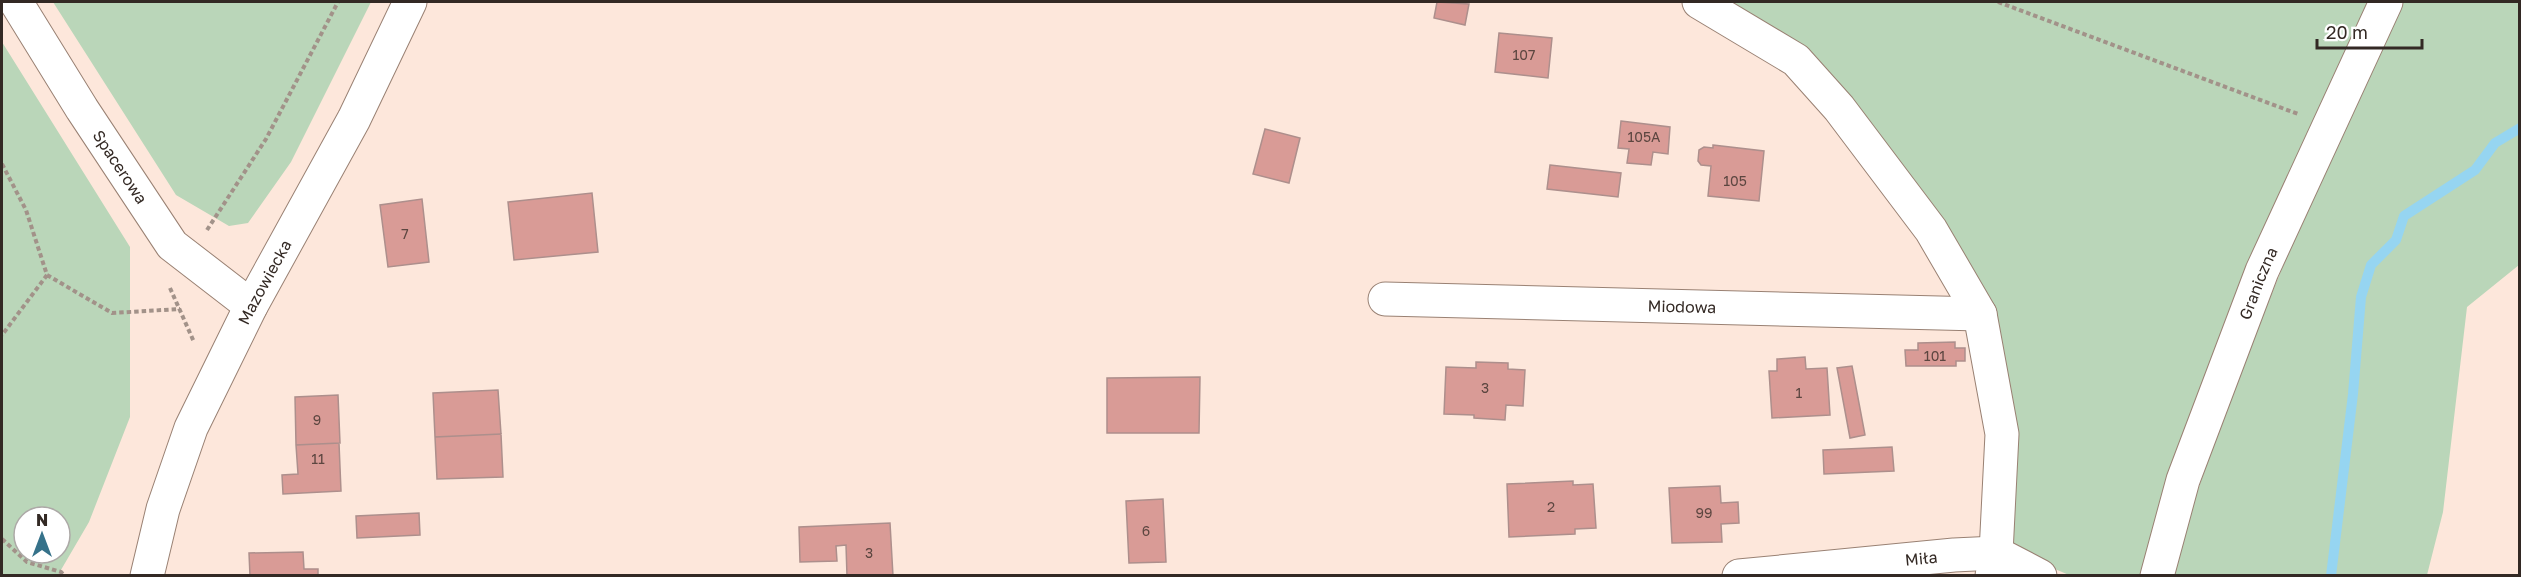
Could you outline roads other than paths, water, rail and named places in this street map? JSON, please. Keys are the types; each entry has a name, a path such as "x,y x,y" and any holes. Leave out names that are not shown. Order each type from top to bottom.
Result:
{"street":[{"name":"Spacerowa","path":"16,2 82,110 165,236 189,259 251,306"},
{"name":"Mazowiecka","path":"147,576 163,509 191,428 251,306 354,119 410,2"},
{"path":"1699,2 1796,60 1839,108 1931,230 1980,314 2002,434 1994,564 2040,576"},
{"name":"Graniczna","path":"2157,576 2183,480 2262,271 2386,2"},
{"name":"Miodowa","path":"1385,298 1980,314"},
{"name":"Miła","path":"1739,576 1954,555 1994,564"}],"waterway":[{"path":"2331,576 2353,394 2361,297 2371,265 2396,240 2404,216 2475,170 2495,143 2520,128"}]}
